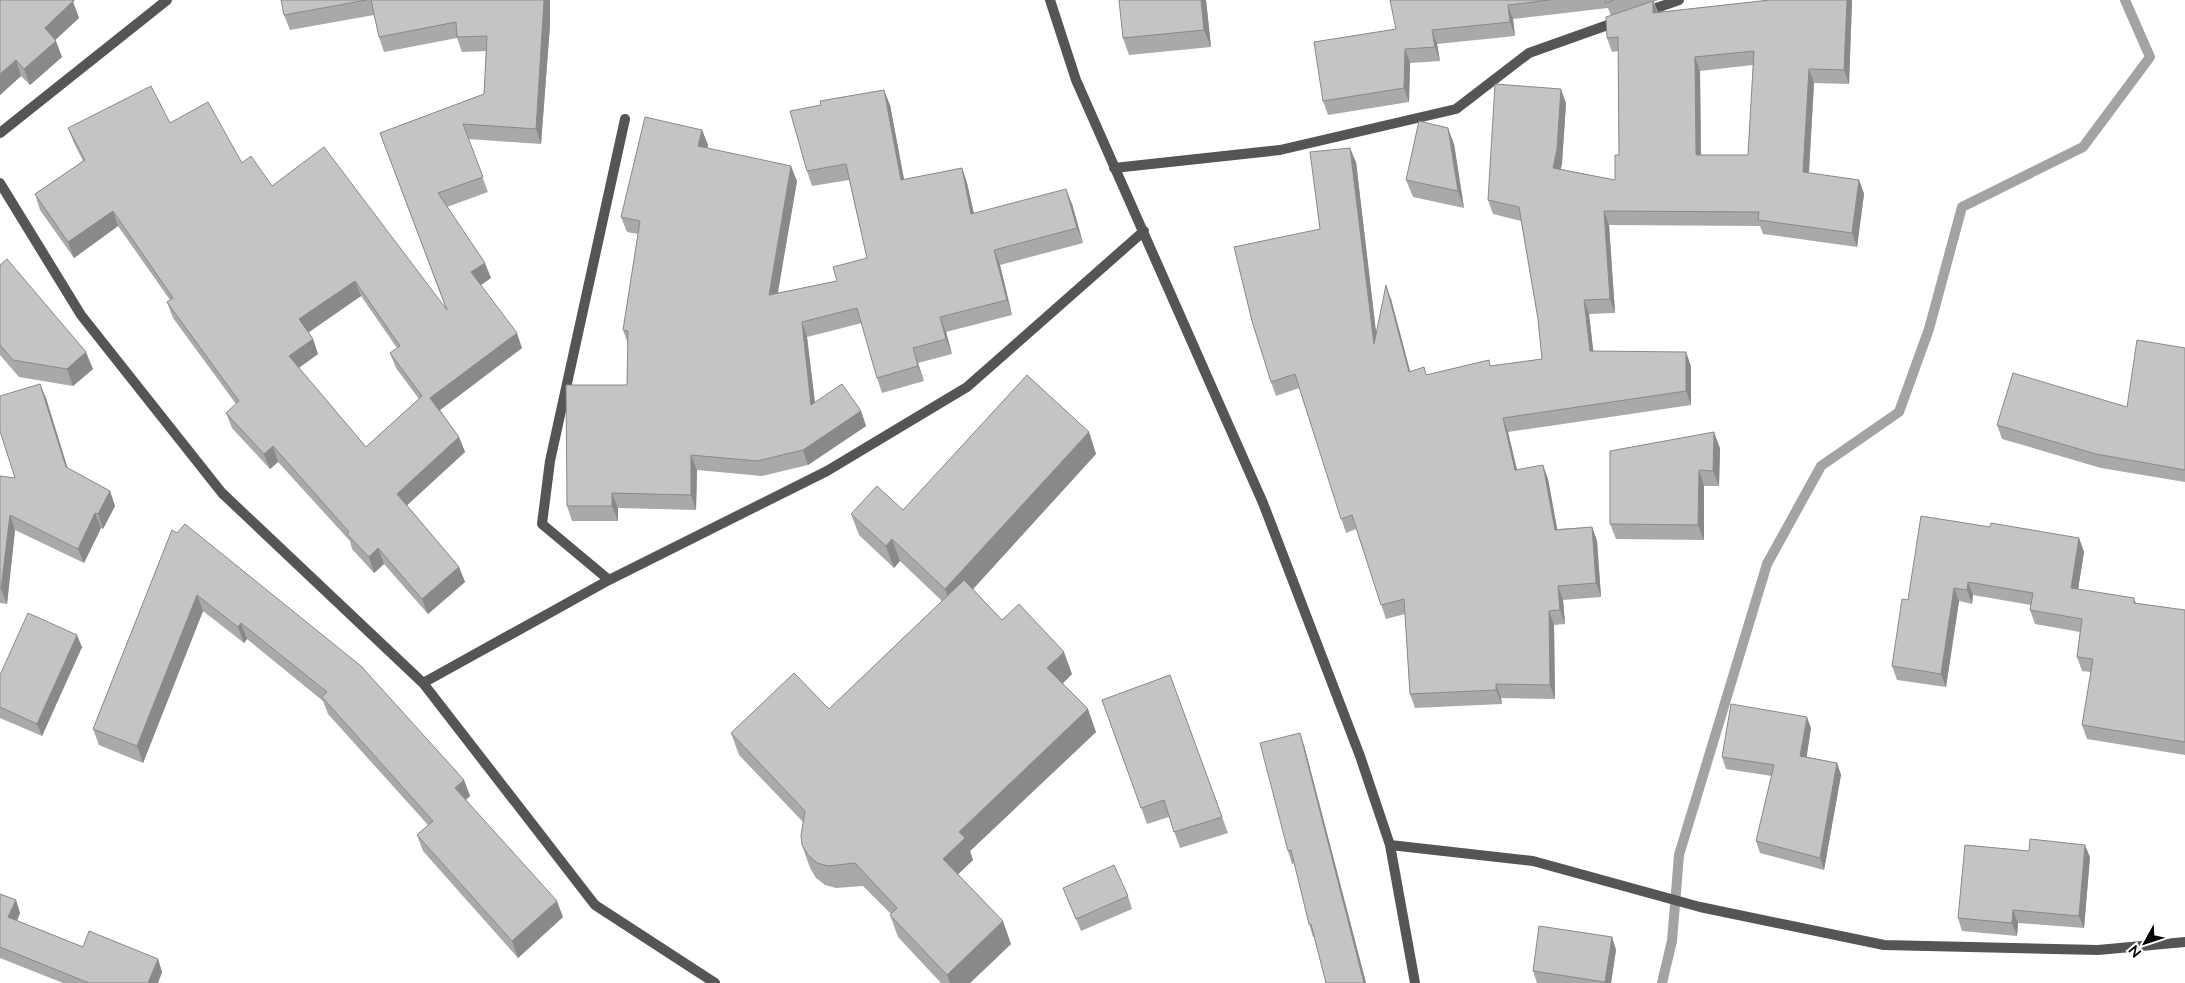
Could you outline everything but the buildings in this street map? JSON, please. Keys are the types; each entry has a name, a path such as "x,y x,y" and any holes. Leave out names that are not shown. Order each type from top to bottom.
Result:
{"street":[{"path":"0,133 167,0"},
{"path":"1050,0 1076,80 1263,503 1360,756 1390,845 1415,983"},
{"path":"1114,168 1280,150 1456,109 1529,53 1679,0"},
{"path":"609,580 542,524 550,461 625,119"},
{"path":"0,183 81,315 222,493 423,683 595,906 716,983"},
{"path":"423,683 609,580 827,471 968,387 1144,232"},
{"path":"1390,845 1533,861 1700,907 1884,945 2098,950 2185,942"}],"waterway":[{"path":"1662,983 1672,941 1679,855 1767,564 1821,466 1899,412 1929,329 1962,207 2083,147 2150,57 2125,0"}]}
